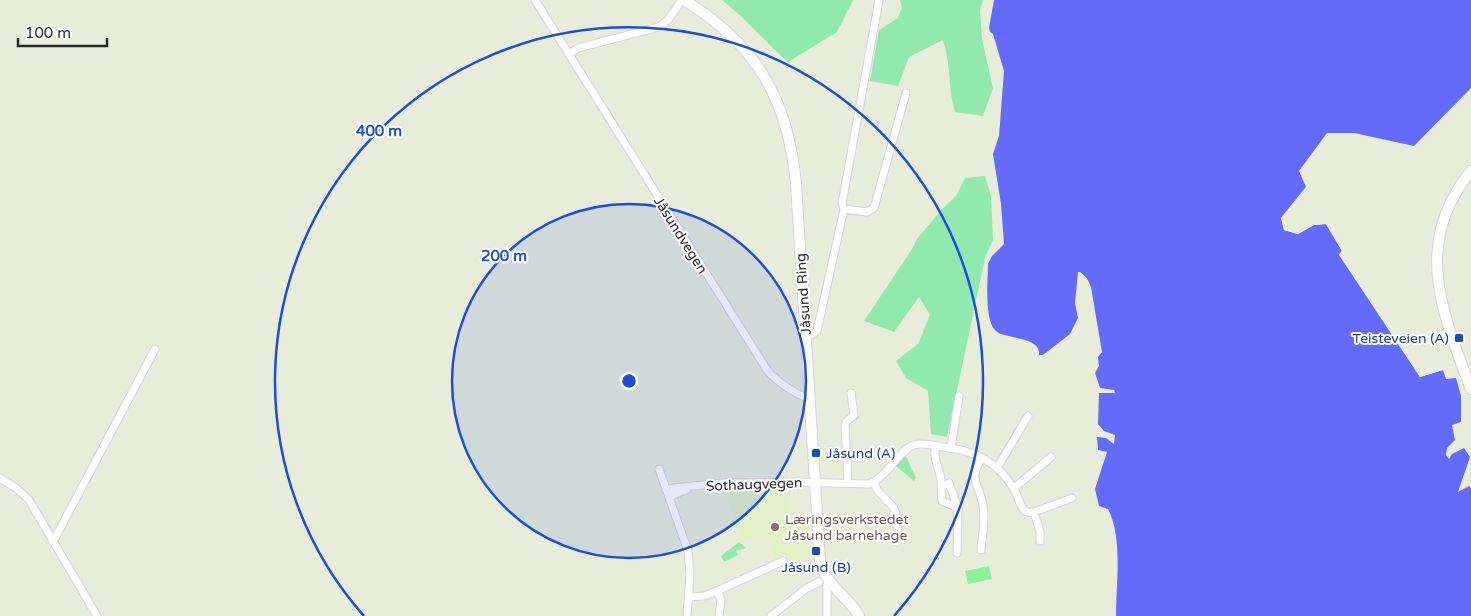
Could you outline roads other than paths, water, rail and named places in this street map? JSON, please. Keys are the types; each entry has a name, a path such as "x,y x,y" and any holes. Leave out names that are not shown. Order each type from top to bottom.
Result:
{"main road":[{"name":"Jåsund Ring","path":"683,0 716,21 740,44 763,74 780,108 790,139 795,172 820,561 824,574 850,602 859,616"},
{"path":"1471,171 1454,194 1445,216 1438,242 1436,272 1440,299 1471,389"}],"street":[{"name":"Jåsundvegen","path":"535,0 767,370 772,376 803,397 810,399"},
{"path":"569,54 578,48 659,27 668,20 683,0"},
{"path":"806,335 812,335 817,331 844,209 842,203 844,187 879,0"},
{"path":"844,209 867,212 874,208 906,92"},
{"path":"53,542 155,349"},
{"path":"848,483 845,425 854,415 852,393"},
{"path":"951,448 959,396"},
{"path":"997,468 1028,416"},
{"path":"898,533 894,508 878,492 873,482 893,466 907,448 916,444 964,450 982,458 997,468 1014,488 1024,510 1030,513 1072,498"},
{"path":"936,446 934,457 941,479 940,496 942,501 958,508"},
{"path":"1014,488 1051,457"},
{"path":"981,550 983,505 976,488 974,476 976,466 982,458"},
{"path":"659,469 688,551 690,575 687,616"},
{"path":"0,478 16,488 29,500 97,616"},
{"name":"Sothaugvegen","path":"667,494 694,486 724,482 815,482 864,485 873,482"},
{"path":"942,486 950,483 958,508 957,553"},
{"path":"1034,512 1038,521 1040,541"},
{"path":"689,597 704,596 784,561"},
{"path":"771,616 807,588 819,582"},
{"path":"827,616 827,585 830,582"},
{"path":"717,591 721,600 719,616"}],"place":[{"name":"Teisteveien (A)","path":"1459,338"},
{"name":"Jåsund (A)","path":"816,453"},
{"name":"Læringsverkstedet Jåsund barnehage","path":"775,527"},
{"name":"Jåsund (B)","path":"816,551"}]}
